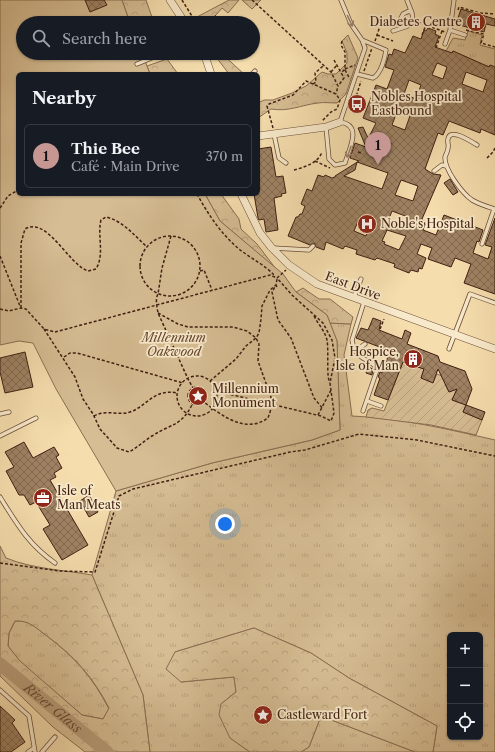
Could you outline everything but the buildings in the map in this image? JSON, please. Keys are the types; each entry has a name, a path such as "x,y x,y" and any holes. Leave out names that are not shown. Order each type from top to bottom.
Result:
{"street":[{"path":"170,0 180,16"},
{"path":"206,60 210,72"},
{"path":"260,135 273,131 340,122"},
{"name":"East Drive","path":"242,196 260,233 271,248 290,265 317,284 495,349"}],"lane":[{"path":"324,125 329,159 335,165 341,165 345,163 354,137 352,130 348,125 340,122 365,48 362,40 351,24 341,0"},
{"path":"445,44 450,32 454,0"},
{"path":"406,12 407,2"},
{"path":"393,31 408,26 413,20 412,13 407,2"},
{"path":"402,27 400,24 400,15 406,12 412,13"},
{"path":"450,32 465,35"},
{"path":"357,74 374,78 377,76 385,57 386,50 362,40"},
{"path":"137,64 147,60"},
{"path":"273,131 279,158 286,162"},
{"path":"477,145 454,134 449,136 447,139 448,149 445,156 446,166 451,175 472,200 495,209 482,244"},
{"path":"434,171 442,165 446,166"},
{"path":"271,248 309,250 313,246"},
{"path":"354,298 361,279"},
{"path":"449,349 470,294 495,303"},
{"path":"363,410 377,370 374,364 360,358 355,351 352,340 352,333 364,302"},
{"path":"355,351 365,344"},
{"path":"367,401 381,406"},
{"path":"0,414 9,412"},
{"path":"0,436 36,418"},
{"path":"0,497 27,539 42,554 55,563"},
{"path":"0,690 29,716 34,750 28,752"},
{"path":"42,752 55,737"}],"path":[{"path":"182,0 192,16"},
{"path":"252,0 324,65 331,72 338,86"},
{"path":"457,14 459,7 480,13 495,14"},
{"path":"413,20 442,31 450,32"},
{"path":"416,27 419,22"},
{"path":"422,35 426,25"},
{"path":"352,110 362,76 380,26"},
{"path":"465,35 467,29 484,34 481,43 495,47"},
{"path":"436,48 442,31"},
{"path":"377,35 393,41"},
{"path":"342,41 341,45 345,52 345,69 342,72"},
{"path":"334,60 344,78 338,86 336,94"},
{"path":"313,84 316,82 314,72 324,65"},
{"path":"331,72 337,65"},
{"path":"273,131 267,106 272,101 293,95 306,81 336,94 340,100 339,107 325,116 324,125"},
{"path":"487,158 495,148"},
{"path":"294,170 320,158 322,152"},
{"path":"315,161 330,168"},
{"path":"0,208 8,196 16,191"},
{"path":"198,196 205,209 224,234 238,248 274,275 323,323 332,340 335,358 330,383"},
{"path":"21,308 21,243 25,229 30,226 36,226 47,232 80,267 88,271 96,269 99,264 99,229 101,220 106,217 123,224 147,247"},
{"path":"172,235 162,268 158,294 156,297 158,313 196,394 195,399 199,400 199,403 204,401"},
{"path":"172,235 182,238 190,243 197,251 200,261 200,271 194,284 185,293 172,296 158,294 146,284 141,273 140,261 147,247 154,240 162,236 172,235"},
{"path":"0,256 21,308 31,314 63,357 75,377 83,399 106,438 117,448 129,452 138,448 160,432 178,424 188,414 193,403"},
{"path":"276,278 283,274 290,265"},
{"path":"200,271 204,270 212,290"},
{"path":"44,330 55,332 270,274 274,275"},
{"path":"276,278 278,281 272,292 278,320 291,338 312,392 323,409"},
{"path":"210,381 236,359 246,346 256,338 261,319 262,306 270,290 276,286"},
{"path":"0,310 9,311 21,308"},
{"path":"158,313 178,324 188,327 233,327 247,331 256,338 259,344 258,361 273,403 268,418 259,424 236,423 213,409 204,401"},
{"path":"216,391 273,403 318,415 331,421 334,413 330,383 328,380 330,363 327,339 314,315"},
{"path":"380,330 384,319"},
{"path":"63,357 70,353 76,353 182,383"},
{"path":"199,376 210,381 216,391 216,403 213,409 201,416 188,414 180,405 178,393 182,383 188,379 199,376"},
{"path":"198,387 203,390 206,397 204,401 198,405 193,403 189,396 193,388 198,387"},
{"path":"198,389 203,392 200,393 201,397 199,400"},
{"path":"318,415 323,409 331,390"},
{"path":"94,416 98,413 130,412 149,398 172,391 178,393"},
{"path":"191,399 192,393 200,393"},
{"path":"0,563 60,571 95,572 119,496 133,489 290,452 305,450 359,434 417,440 495,456"}],"green space":[{"name":"Millennium Oakwood","path":"0,0 122,0 128,16 16,16 16,60 145,60 149,72 16,72 16,196 206,196 220,221 283,274 296,292 327,315 337,341 340,430 312,440 212,463 116,491 56,389 33,343 19,341 0,345"},
{"path":"122,0 146,0 152,16 128,16"},
{"path":"229,0 239,0 228,13 222,8 215,16 199,16"},
{"path":"242,0 261,0 252,9"},
{"path":"468,31 482,35 480,45 495,49 495,67 490,65 489,67 453,51 452,53 446,51 453,38 465,40"},
{"path":"348,35 358,58 346,94 337,103 312,104 284,110 271,109 260,117 260,102 264,100 273,100 292,93 306,86 322,72 336,74 347,63 347,53 342,41"},
{"path":"168,60 177,72 149,72 147,66"},
{"path":"218,60 229,60 242,72 227,72"},
{"path":"206,196 222,196 239,219 241,229 257,244 276,269 220,221"},
{"path":"303,288 319,299 330,299 353,317 351,324 330,323 327,315 296,292"},
{"path":"330,323 351,324 344,355 352,416 388,419 442,428 495,440 495,752 433,752 437,726 349,678 311,653 254,628 175,652 181,682 234,677 236,692 221,704 230,738 250,752 150,752 143,695 92,575 116,491 212,463 312,440 340,430 337,341"},
{"path":"403,362 424,369 421,378 433,382 437,374 452,380 445,384 449,392 457,389 452,400 466,405 463,412 482,420 476,435 431,425 366,417 368,410 372,408 384,411"},
{"path":"0,546 6,558 16,562 38,567 92,575 143,695 150,752 85,752 53,727 0,676","holes":["15,621 32,625 57,644 75,660 90,677 109,708 103,719 82,715 20,661 8,646 9,633"]},
{"path":"15,621 29,623 36,627 75,660 90,678 109,709 103,719 82,715 20,662 8,646 9,633"},
{"path":"254,628 311,653 349,678 437,726 433,752 415,752 321,716 309,747 301,752 250,752 230,738 219,715 221,704 236,692 234,677 181,682 166,669 175,652"},
{"path":"321,716 415,752 301,752 309,747"}],"waterway":[{"name":"River Glass","path":"0,664 107,752"}],"place":[{"name":"Diabetes Centre","path":"476,22"},
{"name":"Nobles Hospital Eastbound","path":"357,104"},
{"name":"Thie Bee","path":"378,165"},
{"name":"Noble's Hospital","path":"367,224"},
{"name":"Hospice, Isle of Man","path":"413,359"},
{"name":"Millennium Monument","path":"198,396"},
{"name":"Isle of Man Meats","path":"43,498"},
{"name":"Castleward Fort","path":"263,715"}]}
